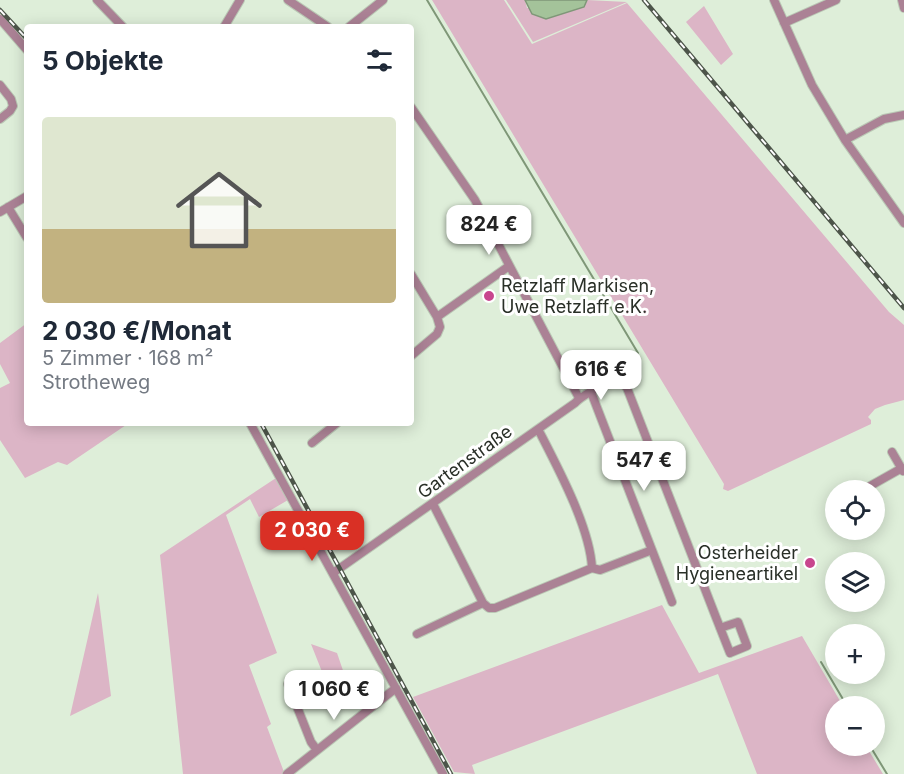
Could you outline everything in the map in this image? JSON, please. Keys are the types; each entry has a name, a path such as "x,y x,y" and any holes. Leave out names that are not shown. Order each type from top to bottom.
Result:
{"street":[{"path":"97,0 120,24"},
{"path":"226,24 240,0"},
{"path":"288,0 324,24"},
{"path":"353,24 383,0"},
{"path":"774,0 812,85 845,141 904,223"},
{"path":"784,23 836,0"},
{"path":"902,0 904,8"},
{"path":"0,19 24,47"},
{"path":"0,85 13,105 10,111 0,119"},
{"path":"414,111 475,200 579,398"},
{"path":"845,141 884,118 904,115"},
{"path":"0,212 24,198"},
{"path":"8,207 24,233"},
{"path":"437,317 509,266"},
{"path":"414,279 437,317 440,327 437,334 414,353"},
{"name":"Gartenstraße","path":"333,573 579,398 609,381 616,380 627,388 720,628"},
{"path":"591,392 672,602"},
{"path":"252,426 443,774"},
{"path":"312,443 333,426"},
{"path":"538,429 574,506 591,558 592,568"},
{"path":"884,480 903,471 892,452"},
{"path":"433,504 483,603 489,608 495,608 592,568 600,570 652,550"},
{"path":"417,634 483,603"},
{"path":"288,684 311,742 317,750"},
{"path":"287,774 396,688"}],"shaded area":[{"path":"432,0 504,0 532,44 627,3 889,312 904,325 904,400 875,409 868,417 871,424 728,491 723,489 724,484"},
{"path":"506,0 525,0 527,8 587,2 587,0 627,2 533,42"},
{"path":"525,0 587,0 584,7 546,19 532,14"},
{"path":"704,6 733,54 721,65 686,22"},
{"path":"24,325 24,426 125,426 67,465 58,462 25,478 0,440 0,388 10,383 0,364 0,343"},
{"path":"276,478 288,500 259,517 250,499 226,515 277,653 249,665 271,724 267,727 284,772 282,774 183,774 160,555"},
{"path":"98,593 111,696 70,716"},
{"path":"662,605 699,673 802,636 825,675 825,684 830,684 837,696 825,696 825,756 872,756 883,774 757,774 718,674 472,765 475,774 454,772 413,697"},
{"path":"311,644 337,653 348,685 330,692"}],"waterway":[{"path":"427,0 638,353"},
{"path":"821,662 841,696"},
{"path":"876,756 887,774"}],"railway":[{"path":"644,0 904,308"},
{"path":"0,10 24,36"},
{"path":"263,426 451,774"}],"place":[{"name":"Retzlaff Markisen, Uwe Retzlaff e.K.","path":"489,296"},
{"name":"Osterheider Hygieneartikel","path":"810,563"}]}
